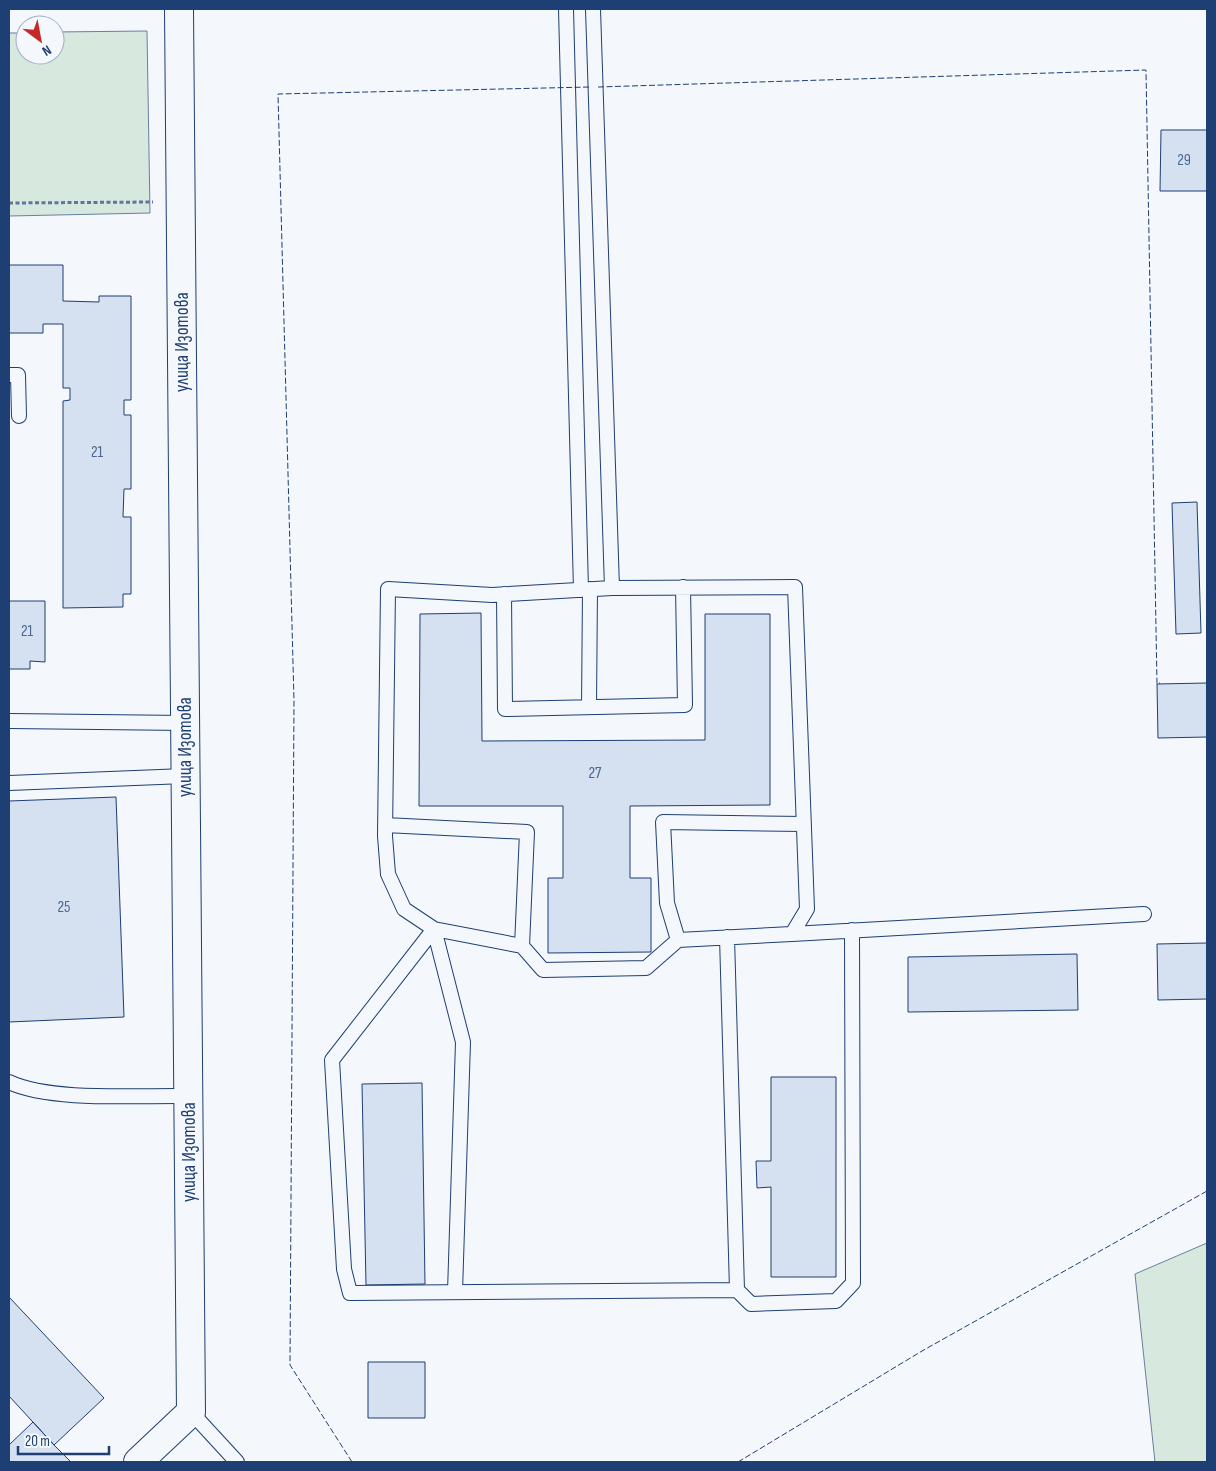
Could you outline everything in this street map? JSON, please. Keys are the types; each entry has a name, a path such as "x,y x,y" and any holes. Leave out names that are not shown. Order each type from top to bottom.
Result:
{"street":[{"name":"улица Изотова","path":"179,9 191,1412"},
{"path":"138,1462 191,1412"}],"lane":[{"path":"566,9 589,707"},
{"path":"593,9 612,588"},
{"path":"9,375 18,375 19,416"},
{"path":"504,594 505,709 685,705 682,587"},
{"path":"792,934 807,909 795,587 612,588 504,594 388,589 385,825 388,874 404,909 434,929 522,946 543,970 646,968 678,940 727,938 1144,914"},
{"path":"9,721 185,723"},
{"path":"9,783 185,776"},
{"path":"678,940 667,903 663,822 804,824"},
{"path":"385,825 527,832 522,946"},
{"path":"434,929 463,1042 455,1292"},
{"path":"434,929 332,1060 344,1268 350,1294 737,1290"},
{"path":"727,938 737,1290 751,1304 836,1301 853,1283 852,930"},
{"path":"9,1082 17,1086 59,1094 188,1096"},
{"path":"191,1412 237,1462"}],"path":[{"path":"9,203 181,202"}],"shaded area":[{"path":"147,31 150,213 9,216 9,33 15,33 15,65 65,65 65,32"},
{"path":"1207,1243 1207,1462 1155,1462 1135,1274"}],"building":[{"path":"1161,130 1207,130 1207,191 1160,191"},
{"path":"9,265 63,265 63,301 99,302 99,296 131,296 131,400 124,400 124,415 131,415 131,489 124,489 123,517 131,517 131,594 123,594 123,607 63,608 63,401 70,400 70,388 63,388 63,324 43,324 43,333 9,333"},
{"path":"1197,502 1201,633 1176,634 1172,503"},
{"path":"9,601 45,601 45,662 30,661 30,669 9,669"},
{"path":"481,613 482,741 705,740 705,614 770,614 770,805 630,806 630,878 651,878 651,952 548,953 548,878 563,878 563,806 419,806 420,614"},
{"path":"1207,683 1207,737 1158,738 1157,684"},
{"path":"116,797 124,1017 9,1022 9,801"},
{"path":"1207,943 1207,999 1158,1000 1157,944"},
{"path":"1077,954 1078,1010 908,1012 908,957"},
{"path":"771,1077 836,1077 836,1277 771,1277 771,1187 757,1188 756,1161 771,1161"},
{"path":"422,1083 425,1284 366,1285 362,1084"},
{"path":"9,1297 104,1398 54,1445 9,1396"},
{"path":"368,1362 425,1362 425,1418 368,1418"},
{"path":"33,1422 71,1462 9,1462 9,1445"}],"fence":[{"path":"598,87 1146,70 1157,684 1160,683"},
{"path":"352,1462 290,1365 294,701 278,94 590,87"},
{"path":"738,1462 922,1351 1207,1191"}]}
